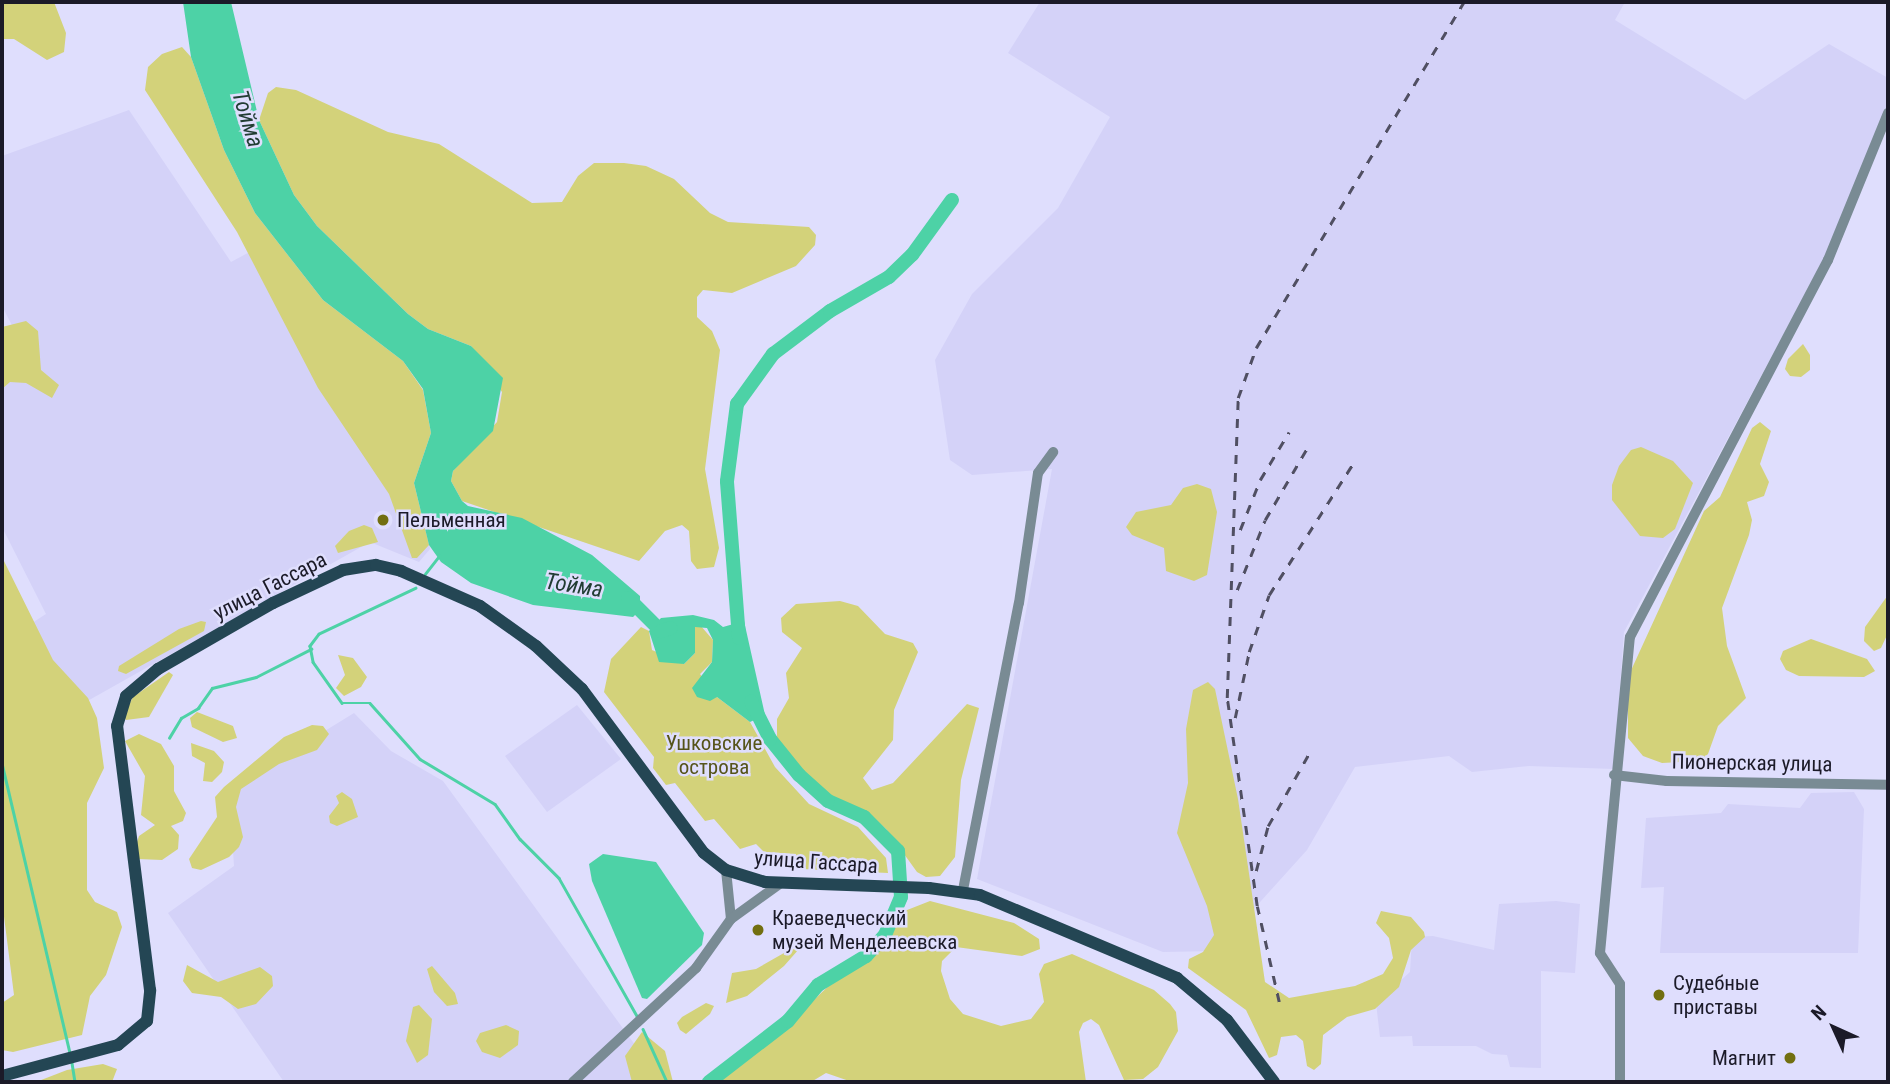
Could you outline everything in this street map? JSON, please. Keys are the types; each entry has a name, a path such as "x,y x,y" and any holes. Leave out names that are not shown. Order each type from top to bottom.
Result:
{"main road":[{"name":"улица Гассара","path":"2,1076 29,1066 101,1050 140,1031 149,1009 117,726 122,704 134,686 158,669 272,604 343,570 376,565 401,571 480,606 519,632 582,689 704,853 726,870 750,879 781,883 963,890 1177,978 1227,1020 1274,1082"}],"street":[{"path":"1620,1082 1620,984 1600,953 1614,775 1630,637 1828,260 1888,113"},
{"path":"963,890 1019,603 1038,473 1053,452"},
{"name":"Пионерская улица","path":"1614,775 1667,781 1888,785"},
{"path":"726,870 732,919"},
{"path":"573,1082 696,968 732,919 781,883"}],"shaded area":[{"path":"1040,2 1625,2 1615,20 1745,100 1829,44 1888,78 1888,105 1857,197 1624,632 1614,769 1529,766 1472,772 1449,756 1355,767 1307,850 1216,951 1163,952 977,879 1052,469 972,475 950,460 935,360 972,294 1058,208 1110,117 1008,53"},
{"path":"129,110 231,262 257,248 428,531 430,549 419,562 370,542 75,708 32,623 46,614 2,527 2,342 16,333 2,306 2,156"},
{"path":"577,705 621,759 547,812 505,756"},
{"path":"354,713 391,751 443,781 662,1082 284,1082 168,913 234,866 229,790"},
{"path":"1854,792 1864,809 1858,953 1660,953 1664,887 1641,888 1646,818 1721,813 1728,804 1800,808 1811,793"},
{"path":"1556,901 1580,904 1575,973 1541,971 1541,1068 1510,1067 1507,1055 1492,1054 1476,1046 1413,1046 1412,1036 1380,1037 1376,1003 1410,972 1412,937 1433,936 1494,950 1499,904"}],"green space":[{"path":"2,2 54,2 66,33 64,52 47,60 14,39 2,39"},
{"path":"182,47 191,57 224,150 255,213 323,300 403,361 423,390 431,433 414,483 429,545 417,558 412,558 389,494 318,388 237,232 145,90 148,67 162,54"},
{"path":"276,87 296,90 388,132 439,144 532,203 562,202 578,176 594,163 624,163 646,166 674,179 710,213 728,222 809,227 816,235 815,245 796,266 732,293 703,290 697,297 697,317 712,331 720,350 705,469 719,548 714,567 697,569 691,561 689,531 682,525 665,531 639,561 462,501 451,481 453,471 497,422 502,392 471,346 428,329 408,314 317,226 294,195 259,120 268,93"},
{"path":"26,321 38,331 41,370 59,385 52,398 26,383 10,382 2,389 2,327"},
{"path":"1803,344 1810,355 1810,370 1801,377 1790,376 1785,369 1788,359"},
{"path":"1760,422 1771,431 1760,464 1769,482 1764,496 1747,502 1752,520 1749,535 1722,608 1727,646 1746,698 1718,726 1708,754 1700,761 1662,763 1643,756 1628,738 1628,677 1704,511 1720,497 1752,428"},
{"path":"1641,447 1673,461 1693,483 1675,529 1663,538 1640,536 1612,500 1612,485 1619,466 1631,450"},
{"path":"1197,484 1211,489 1217,512 1207,575 1194,581 1166,571 1164,548 1132,535 1126,527 1136,512 1171,505 1183,488"},
{"path":"364,525 372,528 378,542 338,553 335,546 349,531"},
{"path":"2,557 53,660 88,698 97,718 104,768 87,803 87,890 95,902 117,912 122,927 106,975 90,996 82,1035 13,1052 2,1050 2,1003 14,995 2,901"},
{"path":"1888,595 1888,633 1881,648 1874,651 1864,641 1865,627"},
{"path":"840,601 858,606 885,634 913,643 918,652 894,710 893,740 863,778 872,790 893,783 967,704 979,708 961,780 955,857 940,876 926,877 917,872 886,829 868,813 830,795 786,757 777,739 777,719 789,698 786,673 802,648 782,632 781,618 796,604"},
{"path":"201,621 206,622 204,631 126,674 118,671 119,666 179,629"},
{"name":"Ушковские острова","path":"700,625 713,640 712,662 700,674 717,697 750,722 775,767 809,804 858,827 886,858 888,873 780,868 756,844 740,849 714,819 705,821 675,783 666,785 653,768 654,757 604,692 611,659 641,627 649,631 652,650 684,664 695,653 695,627"},
{"path":"1811,639 1867,659 1875,671 1864,677 1799,676 1786,670 1780,659 1783,651"},
{"path":"338,655 353,658 367,677 361,687 344,696 336,688 345,675"},
{"path":"169,672 173,675 149,717 126,720 123,716 133,697"},
{"path":"1208,682 1215,689 1238,799 1265,982 1289,998 1355,986 1383,974 1393,958 1389,938 1376,923 1381,911 1411,917 1424,932 1425,937 1411,950 1399,987 1375,1009 1347,1017 1323,1035 1321,1064 1314,1070 1307,1066 1303,1041 1296,1035 1281,1037 1277,1055 1269,1058 1246,1010 1188,968 1189,959 1203,952 1214,935 1207,906 1177,833 1188,783 1186,729 1193,690"},
{"path":"197,712 233,726 237,738 223,742 192,727 190,718"},
{"path":"312,725 323,726 329,734 317,750 279,764 241,789 236,807 243,837 239,847 229,857 201,870 192,868 189,859 217,817 215,797 284,737"},
{"path":"139,734 161,744 174,766 174,791 186,813 183,821 171,826 179,835 178,849 162,860 138,859 136,845 139,836 155,825 141,815 145,776 125,741"},
{"path":"191,743 214,751 224,762 222,772 212,782 203,781 205,763 192,756"},
{"path":"342,792 352,799 358,817 337,826 330,823 329,816 339,803 336,796"},
{"path":"930,901 1014,923 1039,939 1040,949 1022,956 956,947 942,961 941,971 950,999 963,1014 1001,1026 1031,1019 1044,1002 1039,974 1044,964 1072,954 1154,990 1170,1004 1176,1012 1178,1031 1158,1067 1143,1079 1124,1080 1099,1025 1091,1019 1083,1023 1079,1032 1086,1082 852,1082 826,1073 811,1082 709,1082 742,1056 772,1040 839,976 866,962 881,947 902,912"},
{"path":"791,949 799,949 784,966 747,996 726,1003 732,973 756,969"},
{"path":"187,965 218,982 260,967 272,976 273,986 256,1004 238,1009 221,997 192,993 183,981"},
{"path":"432,966 455,993 458,1004 447,1006 434,992 427,969"},
{"path":"706,1003 714,1006 710,1014 686,1034 680,1030 677,1023 682,1017"},
{"path":"419,1005 432,1019 428,1055 417,1063 406,1041 413,1007"},
{"path":"506,1025 519,1031 518,1045 500,1058 482,1052 476,1041 480,1033"},
{"path":"642,1032 665,1051 673,1082 632,1082 625,1056"},
{"path":"103,1064 117,1069 112,1082 36,1082 67,1070"}],"water":[{"path":"183,2 231,2 259,120 294,195 317,226 408,314 428,329 471,346 503,378 493,431 453,471 451,481 462,501 468,506 522,518 592,555 640,596 640,610 633,617 533,605 471,583 441,562 429,545 414,483 431,433 423,389 403,361 323,300 255,213 224,150 191,57"},
{"path":"693,615 714,620 723,627 744,621 765,715 750,722 717,697 710,701 697,697 692,688 712,662 713,640 707,628 695,627 695,653 684,664 659,662 649,631 661,618"},
{"path":"603,854 656,862 704,933 702,945 647,999 642,998 592,881 589,864"}],"waterway":[{"path":"739,638 727,481 737,404 773,354 830,311 889,277 912,255 952,200"},
{"path":"425,574 439,556"},
{"path":"416,588 319,634 310,646 313,662 342,703 370,703 420,759 495,804 520,839 559,878 637,1016"},
{"name":"Тойма","path":"628,598 661,631 671,628"},
{"path":"169,738 181,718 198,708 212,688 256,677 311,649"},
{"name":"Тойма","path":"709,1082 788,1021 818,985 866,956 885,935 901,897 898,851 864,817 828,801 799,775 770,739 751,701"},
{"path":"2,763 70,1053"},
{"path":"643,1029 667,1082"},
{"path":"72,1063 75,1082"}],"railway":[{"path":"1279,1002 1257,906 1227,698 1238,398 1256,348 1464,2"},
{"path":"1240,530 1260,480 1289,432"},
{"path":"1237,590 1265,520 1309,445"},
{"path":"1235,718 1249,652 1269,595 1352,465"},
{"path":"1256,871 1268,826 1311,750"}],"place":[{"name":"Пельменная","path":"383,520"},
{"name":"Краеведческий музей Менделеевска","path":"758,930"},
{"name":"Судебные приставы","path":"1659,995"},
{"name":"Магнит","path":"1790,1058"}]}
